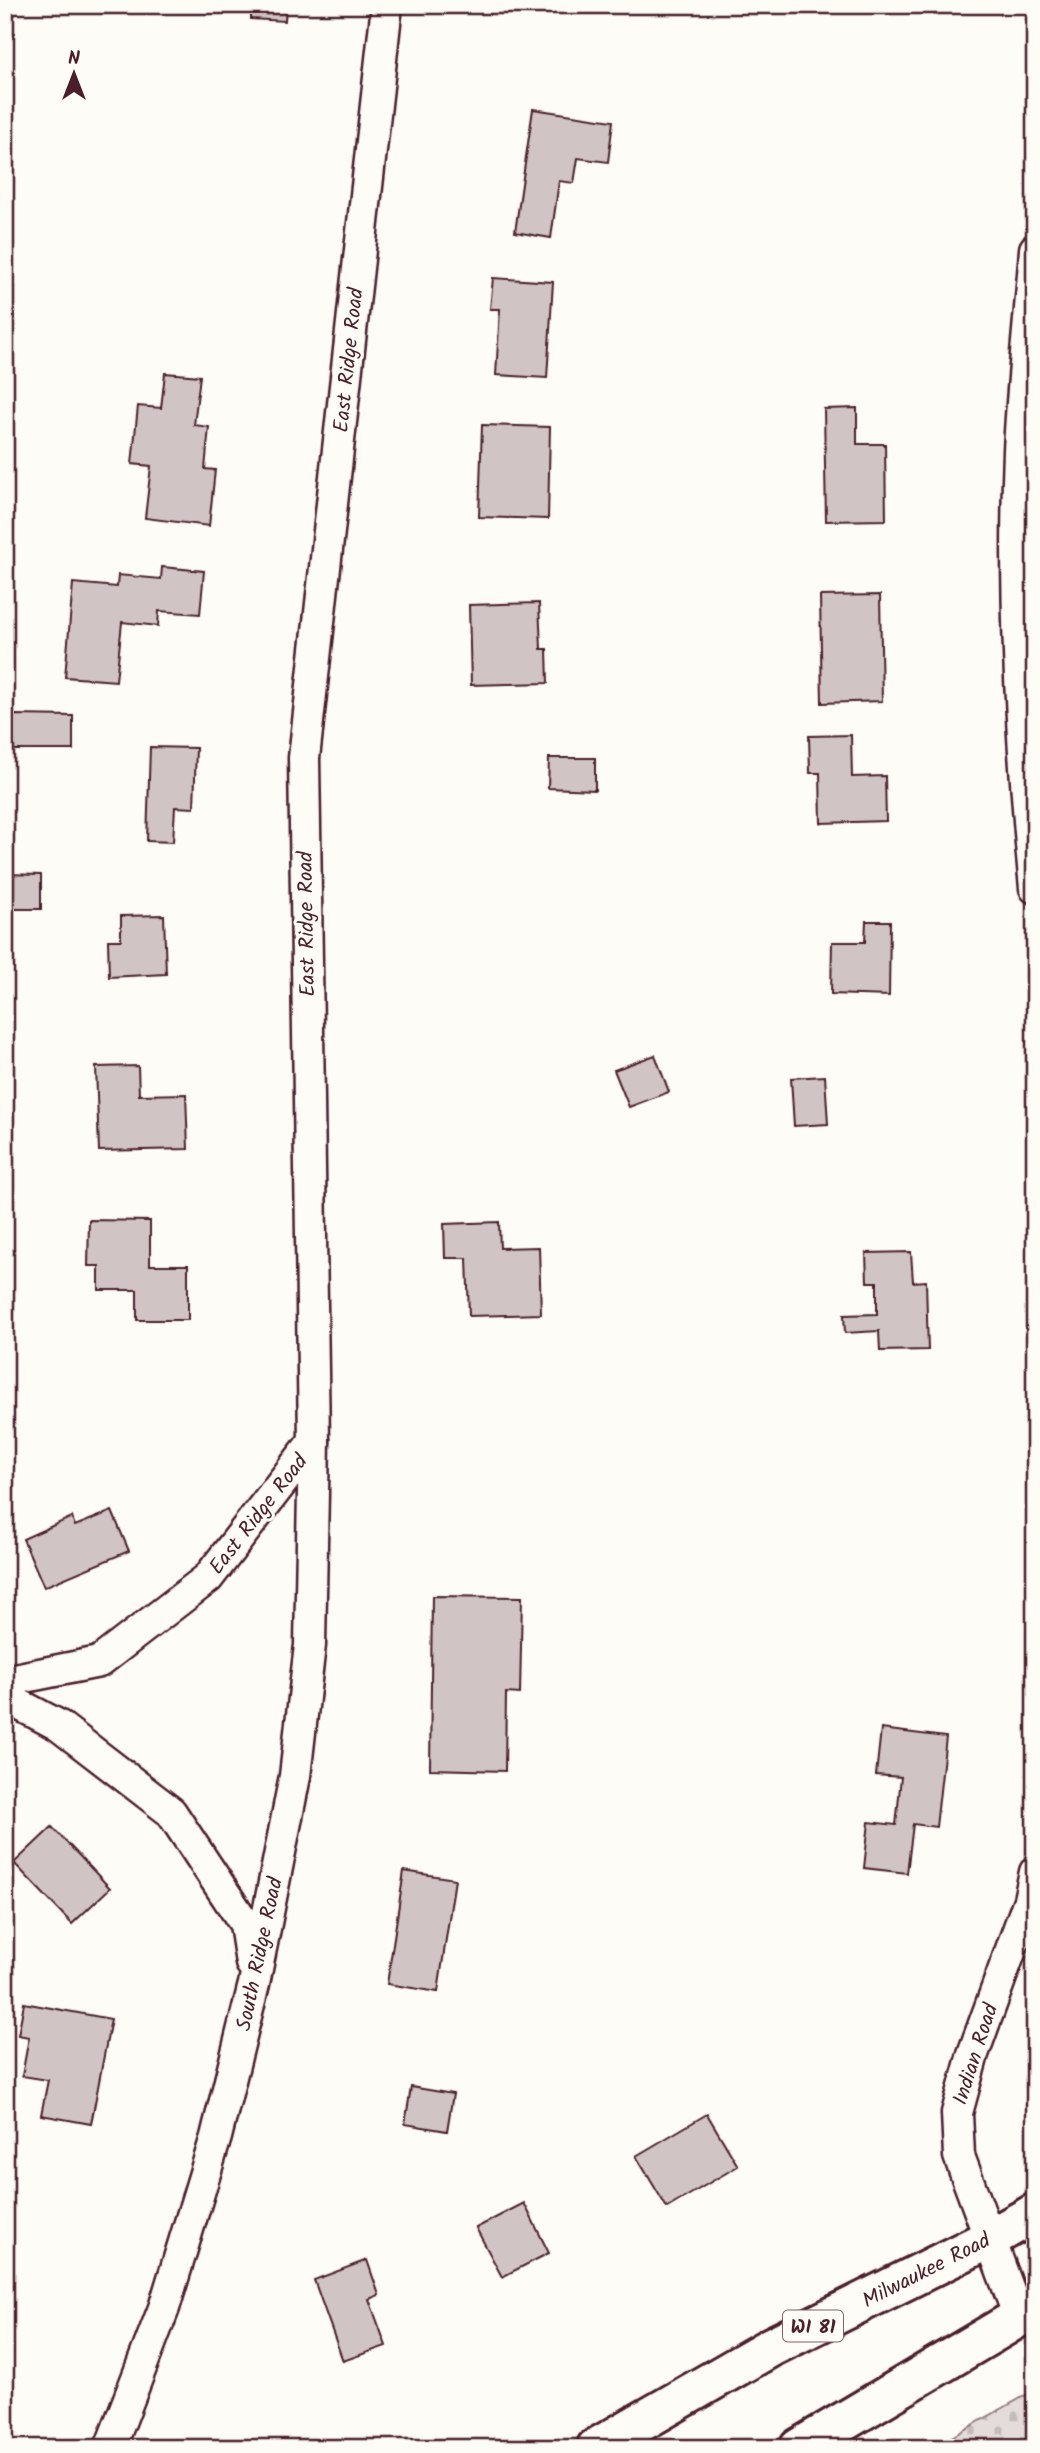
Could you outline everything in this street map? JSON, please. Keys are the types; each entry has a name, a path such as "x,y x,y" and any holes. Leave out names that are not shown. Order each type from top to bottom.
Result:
{"main road":[{"name":"Milwaukee Road","path":"596,2448 771,2347 989,2239 1035,2213"},
{"path":"799,2448 1027,2312"}],"street":[{"name":"East Ridge Road","path":"5,1681 99,1662 208,1578 314,1441 304,758 387,5"},
{"path":"1035,249 1019,451 1018,622 1026,790 1035,888"},
{"name":"South Ridge Road","path":"110,2448 164,2308 216,2137 254,1984 295,1776 310,1645 314,1441"},
{"path":"5,1697 58,1725 172,1812 245,1924 254,1984"},
{"name":"Indian Road","path":"1027,2312 989,2239 959,2157 957,2113 973,2054 1029,1900 1035,1872"}],"green space":[{"path":"1035,2390 1035,2448 932,2448"}],"building":[{"path":"251,5 286,5 285,21 251,19"},
{"path":"533,109 613,121 608,162 578,158 574,183 559,181 551,238 515,232"},
{"path":"493,278 553,282 547,378 496,375 500,309 490,309"},
{"path":"165,373 200,376 194,425 209,427 205,469 215,470 209,526 145,518 151,466 132,464 138,406 161,408"},
{"path":"857,408 857,444 885,444 886,520 826,521 824,409"},
{"path":"482,425 550,427 548,519 479,517"},
{"path":"162,567 204,571 200,614 159,611 158,626 122,622 116,681 65,677 73,583 117,587 118,575 161,579"},
{"path":"880,595 882,701 822,703 820,596"},
{"path":"539,603 541,649 547,649 548,683 471,685 469,605"},
{"path":"14,715 73,716 73,750 13,750"},
{"path":"851,735 852,777 885,776 886,821 821,823 820,773 810,773 809,736"},
{"path":"150,747 196,748 194,808 175,807 173,842 147,841"},
{"path":"549,758 595,758 595,790 548,788"},
{"path":"5,874 41,875 41,909 5,909"},
{"path":"164,915 166,974 109,977 108,940 121,940 121,916"},
{"path":"866,921 890,921 889,996 831,994 832,942 865,942"},
{"path":"655,1055 669,1092 629,1107 614,1070"},
{"path":"138,1066 139,1095 186,1094 188,1149 99,1151 96,1067"},
{"path":"825,1076 828,1124 794,1126 791,1078"},
{"path":"89,1220 150,1221 150,1265 188,1265 188,1320 137,1320 137,1290 99,1290 99,1266 88,1266"},
{"path":"499,1222 500,1248 539,1247 541,1314 469,1316 467,1258 445,1258 444,1224"},
{"path":"911,1252 913,1282 926,1281 928,1350 880,1351 879,1331 845,1333 844,1315 877,1314 877,1282 867,1282 866,1253"},
{"path":"112,1511 129,1551 44,1587 23,1539 72,1517 75,1526"},
{"path":"432,1596 522,1597 520,1694 506,1693 505,1771 430,1769"},
{"path":"881,1729 946,1737 936,1827 913,1824 907,1873 864,1868 869,1822 896,1825 901,1777 876,1775"},
{"path":"52,1827 110,1888 72,1924 14,1863"},
{"path":"404,1871 455,1879 438,1992 387,1984"},
{"path":"24,2003 111,2019 91,2124 41,2115 48,2080 22,2076 29,2037 18,2035"},
{"path":"411,2087 453,2094 447,2131 405,2124"},
{"path":"707,2114 738,2166 667,2208 636,2156"},
{"path":"524,2203 549,2253 502,2277 476,2228"},
{"path":"367,2260 379,2295 369,2299 386,2346 343,2361 314,2280"}]}
